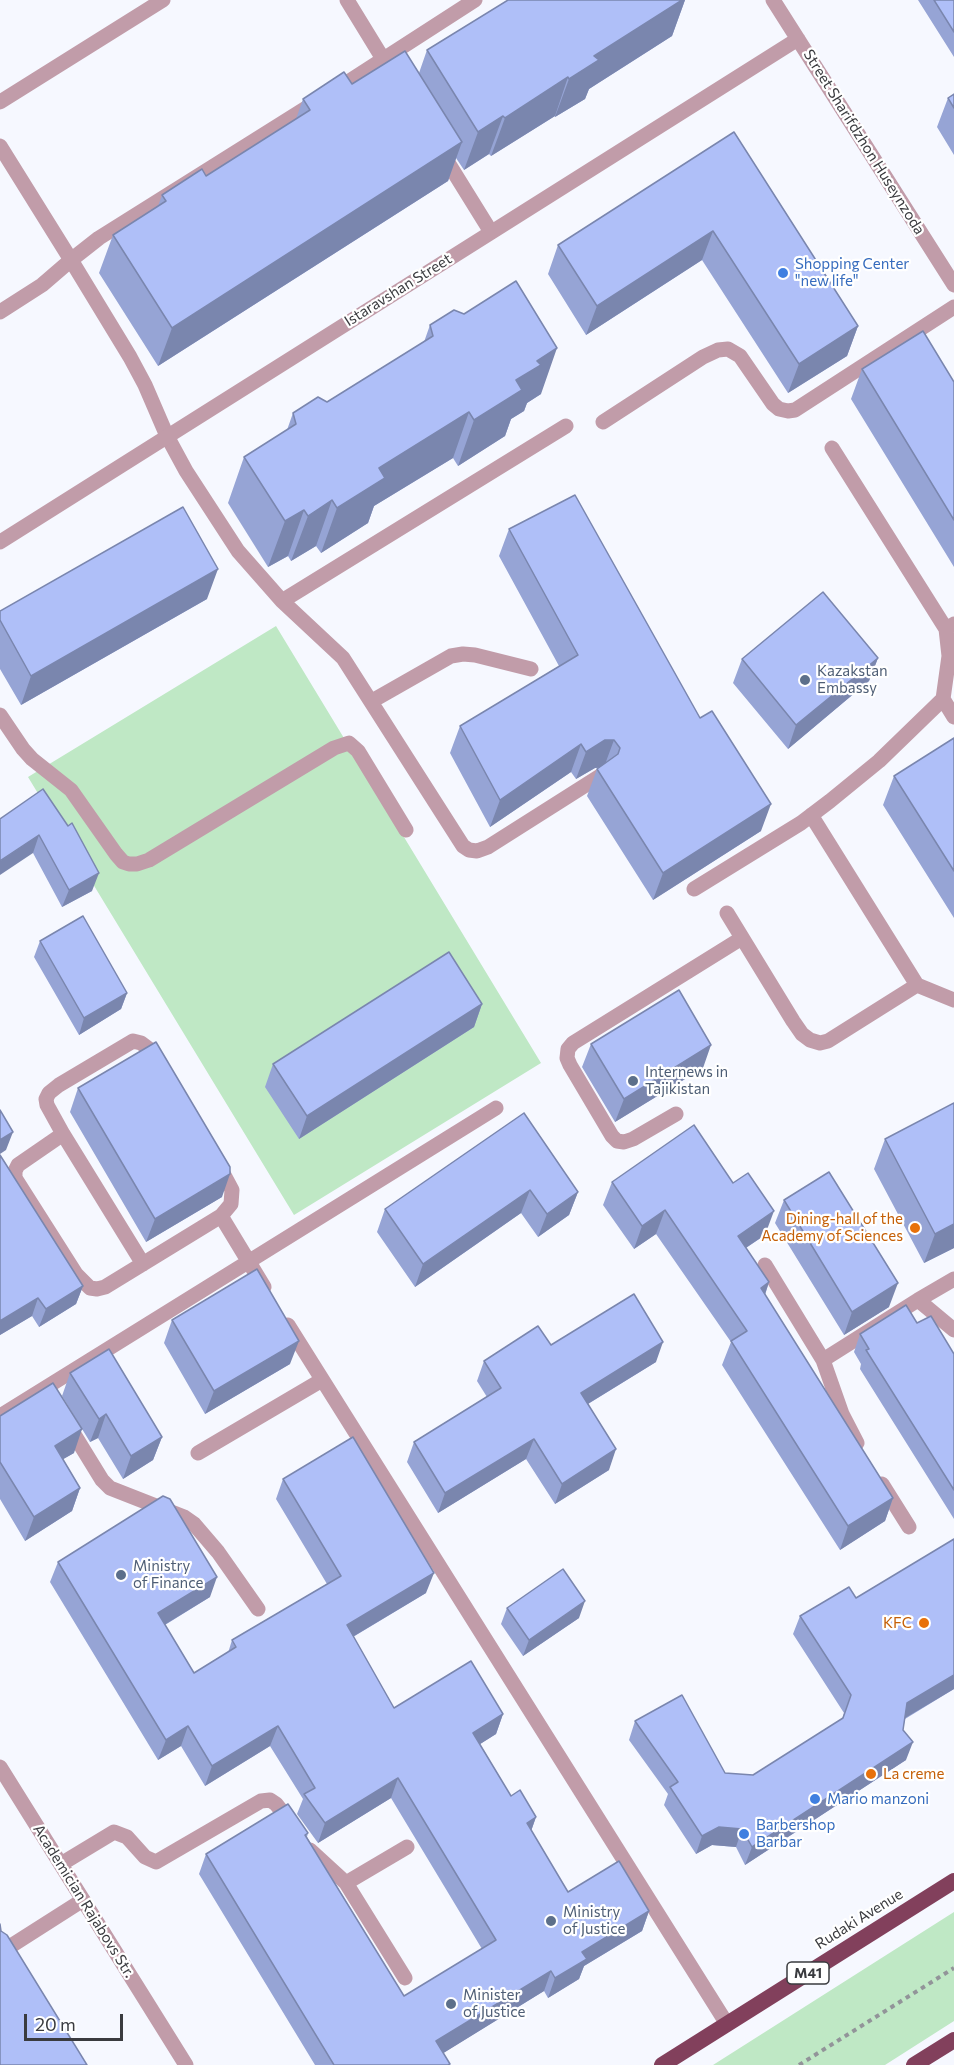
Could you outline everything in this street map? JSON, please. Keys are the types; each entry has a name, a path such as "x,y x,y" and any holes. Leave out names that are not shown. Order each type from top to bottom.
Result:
{"highway":[{"name":"Rudaki Avenue","path":"662,2065 954,1881"},
{"path":"914,2065 954,2040"}],"street":[{"path":"0,102 163,0"},
{"path":"347,0 396,80"},
{"path":"0,312 42,285 99,238 476,0"},
{"name":"Street Sharifdzhon Huseynzoda","path":"773,0 954,285"},
{"name":"Istaravshan Street","path":"0,542 490,231 798,39"},
{"path":"434,141 490,231"},
{"path":"0,146 135,366 167,436 199,493 238,551 282,601 343,658 458,839 469,850 477,851 488,847 600,776"},
{"path":"603,422 703,357 718,350 728,349 740,356 773,404 779,409 795,410 954,307"},
{"path":"282,601 566,426"},
{"path":"694,889 811,815 879,761 943,699 949,656 950,626 832,448"},
{"path":"372,701 451,656 463,654 531,669"},
{"path":"943,699 954,717"},
{"path":"0,715 32,759 71,789 116,854 123,862 129,864 149,861 334,748 349,743 358,751 406,830"},
{"path":"811,815 917,985 954,1000"},
{"path":"727,913 802,1034 810,1040 819,1043 828,1041 917,985"},
{"path":"676,1114 633,1138 624,1142 617,1141 570,1065 567,1058 568,1048 742,938"},
{"path":"143,1264 63,1134 46,1105 46,1099 49,1093 59,1085 133,1041 149,1049 168,1080"},
{"path":"0,1416 51,1397 248,1261 496,1108"},
{"path":"63,1134 18,1165 15,1171 19,1186 76,1274 90,1288 97,1289 105,1287 221,1216 231,1204 232,1190 211,1151"},
{"path":"221,1216 726,2024"},
{"path":"765,1265 823,1360 842,1414 909,1527"},
{"path":"823,1360 954,1279"},
{"path":"918,1300 954,1330"},
{"path":"198,1453 322,1380"},
{"path":"51,1397 102,1480 110,1488 184,1517 194,1524 218,1552 258,1609"},
{"name":"Academician Rajabovs Str.","path":"0,1767 186,2065"},
{"path":"61,1864 114,1832 127,1837 149,1861 156,1862 254,1804 270,1800 284,1811 315,1856 346,1883 405,1978"},
{"path":"346,1883 407,1847"},
{"path":"0,1953 83,1900"}],"path":[{"path":"799,2065 954,1968"}],"green space":[{"path":"276,626 541,1063 294,1215 28,777"},
{"path":"954,1912 954,2021 885,2065 713,2065"}],"building":[{"path":"508,0 682,0 594,56 599,60 478,132 427,50"},
{"path":"934,0 954,0 954,32"},
{"path":"405,51 462,142 172,328 113,235 166,201 162,195 202,169 206,176 310,110 303,99 344,72 352,84"},
{"path":"954,94 954,108 948,98"},
{"path":"734,132 858,326 799,364 713,231 597,306 558,245"},
{"path":"516,281 557,348 537,361 541,365 516,380 522,390 474,420 469,412 379,468 385,478 337,508 332,500 308,516 304,510 285,521 244,457 296,424 293,413 318,397 327,402 433,336 430,325 454,310 464,314"},
{"path":"923,331 954,382 954,520 862,369"},
{"path":"575,495 700,718 712,711 771,804 663,873 597,769 618,754 620,748 614,740 605,740 586,752 581,744 500,800 460,726 578,655 509,529"},
{"path":"183,507 218,569 31,676 0,620 0,611"},
{"path":"823,592 878,658 796,725 742,659"},
{"path":"954,738 954,871 894,776"},
{"path":"43,789 68,826 72,823 99,873 69,890 39,835 0,861 0,819"},
{"path":"83,916 127,993 84,1018 40,941"},
{"path":"449,952 482,1004 307,1116 273,1064"},
{"path":"679,990 711,1045 624,1099 591,1044"},
{"path":"156,1042 230,1167 230,1174 155,1219 78,1088"},
{"path":"954,1103 954,1224 935,1234 885,1139"},
{"path":"0,1110 13,1132 0,1140"},
{"path":"524,1113 578,1192 547,1214 530,1190 423,1264 385,1209"},
{"path":"694,1125 733,1183 748,1173 774,1211 738,1236 769,1282 761,1288 893,1498 848,1526 731,1341 747,1331 665,1210 642,1226 612,1182"},
{"path":"0,1155 83,1286 46,1309 38,1298 0,1321"},
{"path":"829,1172 898,1283 852,1312 784,1200"},
{"path":"257,1269 299,1341 214,1391 172,1320"},
{"path":"634,1294 663,1342 581,1393 616,1449 562,1484 534,1439 445,1493 414,1442 501,1388 484,1361 538,1326 551,1345"},
{"path":"906,1305 917,1323 931,1316 954,1354 954,1490 866,1350 869,1349 860,1334"},
{"path":"109,1349 162,1437 131,1456 106,1414 99,1419 70,1373"},
{"path":"53,1383 82,1429 55,1446 80,1488 34,1517 0,1462 0,1416"},
{"path":"353,1437 434,1573 347,1625 394,1708 471,1661 503,1714 473,1733 511,1796 520,1790 536,1817 527,1823 568,1892 619,1861 649,1911 582,1952 587,1959 555,1978 551,1971 436,2041 450,2064 448,2065 334,2065 206,1854 288,1804 308,1833 305,1835 404,1996 496,1940 398,1778 325,1823 304,1794 315,1788 278,1726 212,1766 188,1726 166,1740 58,1562 163,1496 170,1499 217,1577 158,1613 194,1673 236,1647 232,1640 341,1576 283,1479"},
{"path":"954,1539 954,1675 907,1703 903,1730 913,1742 752,1847 742,1829 719,1827 702,1836 670,1787 678,1782 635,1721 682,1695 725,1773 753,1775 843,1718 851,1695 800,1616 849,1587 856,1598"},
{"path":"563,1569 585,1601 529,1640 507,1608"},
{"path":"0,1924 1,1931 7,1935 87,2065 0,2065"}],"place":[{"name":"Shopping Center \"new life\"","path":"783,273"},
{"name":"Kazakstan Embassy","path":"805,680"},
{"name":"Internews in Tajikistan","path":"633,1081"},
{"name":"Dining-hall of the Academy of Sciences","path":"915,1228"},
{"name":"Ministry of Finance","path":"121,1575"},
{"name":"KFC","path":"924,1623"},
{"name":"La creme","path":"871,1774"},
{"name":"Mario manzoni","path":"815,1799"},
{"name":"Barbershop Barbar","path":"744,1834"},
{"name":"Ministry of Justice","path":"551,1921"},
{"name":"Minister of Justice","path":"451,2004"}]}
